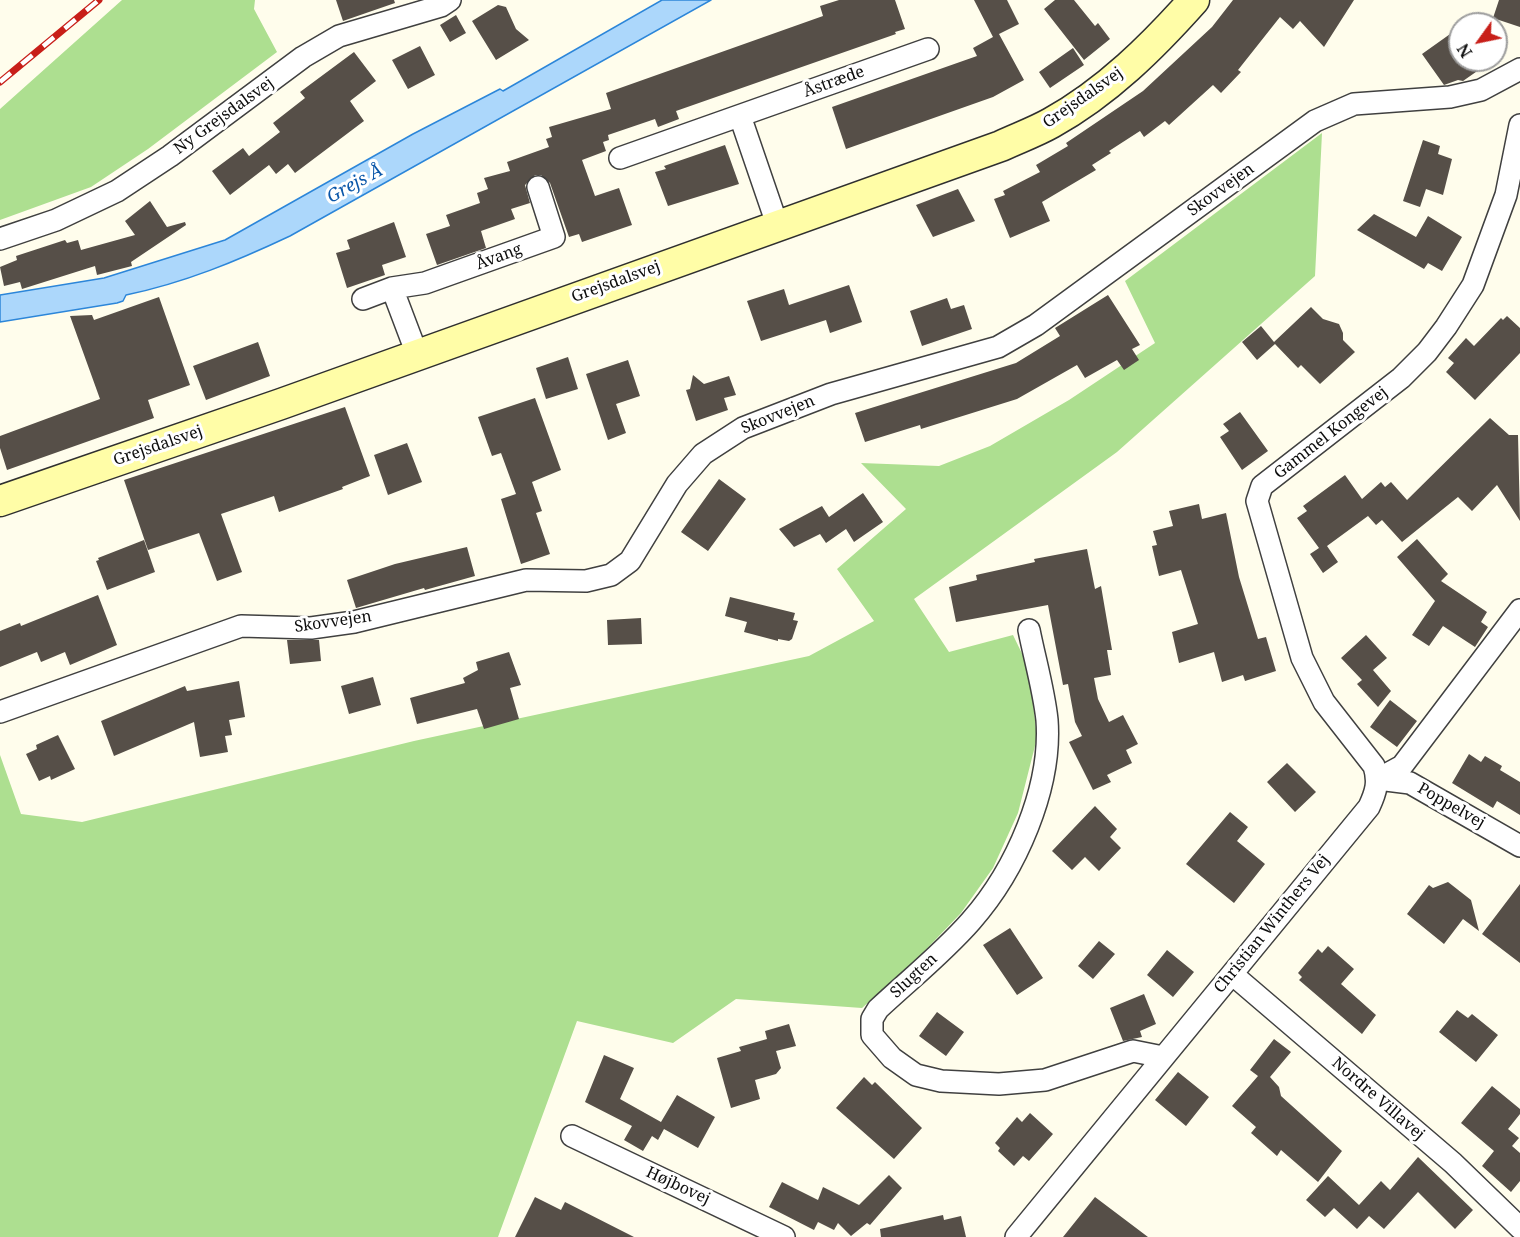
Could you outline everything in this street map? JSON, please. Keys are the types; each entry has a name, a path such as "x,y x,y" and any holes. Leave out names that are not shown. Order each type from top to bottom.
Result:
{"street":[{"name":"Ny Grejsdalsvej","path":"0,239 56,220 117,191 170,156 303,57 339,36 441,6 450,0"},
{"name":"Grejsdalsvej","path":"0,501 1001,146 1052,123 1103,88 1154,45 1194,0"},
{"name":"Åstræde","path":"620,158 928,49"},
{"name":"Skovvejen","path":"0,712 241,626 311,628 354,622 526,580 586,581 611,575 630,561 677,484 703,454 743,428 831,394 998,347 1036,325 1316,121 1354,104 1450,97 1481,90 1520,69"},
{"path":"740,116 777,224"},
{"name":"Gammel Kongevej","path":"1378,779 1368,756 1324,702 1302,658 1257,501 1262,486 1401,378 1427,352 1446,327 1473,285 1506,195 1520,125"},
{"name":"Åvang","path":"363,298 392,288 425,283 554,237 538,187"},
{"path":"392,288 417,354"},
{"path":"1378,779 1402,766 1520,610"},
{"name":"Slugten","path":"1029,630 1047,719 1046,764 1034,814 1005,871 972,920 878,1009 872,1019 872,1035 892,1058 916,1075 940,1081 999,1084 1045,1080 1133,1051 1163,1058"},
{"name":"Poppelvej","path":"1378,779 1410,783 1520,846"},
{"name":"Christian Winthers Vej","path":"1019,1236 1369,807 1376,794 1378,779"},
{"name":"Nordre Villavej","path":"1232,974 1453,1163 1520,1228"},
{"name":"Højbovej","path":"572,1136 784,1237"}],"green space":[{"path":"122,0 255,0 254,9 277,52 148,149 91,187 0,220 0,109"},
{"path":"1322,133 1315,276 1117,452 914,599 949,652 1013,635 1029,668 1037,738 1018,813 993,868 961,913 914,962 862,1008 736,999 673,1043 577,1021 498,1237 0,1237 0,755 21,814 82,822 414,741 809,656 874,621 837,569 906,509 861,463 939,466 990,446 1069,400 1155,343 1125,281"}],"water":[{"name":"Grejs Å","path":"662,0 711,0 290,236 210,270 126,295 123,301 117,303 0,322 0,295 104,278 225,240 413,134 500,89 503,91"}],"building":[{"path":"336,0 394,0 395,3 343,21"},
{"path":"839,0 895,0 905,29 676,111 679,119 658,127 655,119 608,135 609,140 603,142 606,151 582,160 595,196 619,188 632,225 582,242 579,234 569,237 550,183 541,175 535,175 525,185 530,203 511,209 515,219 481,231 486,248 437,265 426,234 450,226 446,215 480,203 477,193 488,189 484,178 510,171 507,162 549,147 546,139 552,137 549,127 611,109 606,93 823,16 820,6"},
{"path":"974,0 1007,0 1019,24 999,34 1024,80 993,97 846,149 832,107 977,56 973,48 993,37"},
{"path":"1055,0 1074,0 1095,26 1098,23 1110,39 1084,60 1044,9"},
{"path":"1233,0 1354,0 1324,47 1300,21 1293,29 1280,17 1238,70 1241,72 1221,93 1213,85 1169,125 1165,121 1144,137 1140,131 1109,151 1111,153 1092,165 1096,170 1042,202 1050,221 1010,238 994,199 1005,195 1003,191 1040,172 1036,165 1068,146 1066,143 1143,91 1212,27"},
{"path":"1499,0 1520,0 1520,27 1508,23 1508,12 1495,12"},
{"path":"498,5 506,7 516,29 529,40 496,60 472,21"},
{"path":"456,15 466,33 450,42 440,25"},
{"path":"1448,36 1448,72 1476,72 1463,81 1458,80 1444,85 1422,54"},
{"path":"420,46 435,75 408,89 392,60"},
{"path":"1073,48 1084,65 1050,88 1039,72"},
{"path":"354,52 376,81 350,101 364,121 295,173 288,164 276,174 269,165 230,195 212,171 243,148 249,156 280,132 273,123 305,98 300,92"},
{"path":"1423,140 1440,146 1438,154 1452,159 1443,195 1426,189 1420,207 1403,201"},
{"path":"725,145 739,184 668,206 655,172 666,169 664,166"},
{"path":"958,189 975,221 933,237 916,205"},
{"path":"150,201 167,227 185,222 186,225 131,262 132,266 97,275 95,266 22,289 20,282 4,286 0,267 17,260 16,256 65,240 67,243 78,240 81,250 135,235 125,221"},
{"path":"1374,214 1416,237 1428,216 1462,237 1442,271 1428,263 1424,269 1357,230"},
{"path":"394,222 406,257 382,265 385,275 347,288 336,253 350,249 347,240"},
{"path":"849,285 862,322 830,333 826,320 761,341 747,301 784,289 789,305"},
{"path":"1108,295 1140,345 1132,349 1139,360 1124,370 1117,360 1085,378 1077,365 1017,399 921,429 920,425 865,442 855,413 1016,363 1060,336 1055,328"},
{"path":"159,297 190,385 148,400 154,418 7,470 0,448 0,436 100,399 70,316 92,315 94,320"},
{"path":"947,298 951,309 964,305 972,329 922,346 910,311"},
{"path":"1311,307 1323,319 1339,324 1343,340 1355,352 1320,384 1301,365 1298,368 1275,344 1257,360 1242,342 1261,326 1274,342"},
{"path":"1507,316 1520,328 1520,353 1475,400 1446,372 1454,363 1448,358 1466,338 1474,346 1501,318 1503,320"},
{"path":"258,342 270,376 206,400 193,366"},
{"path":"568,357 578,389 546,399 536,368"},
{"path":"628,360 640,396 616,404 626,433 608,440 586,374"},
{"path":"693,375 704,384 729,376 736,395 724,398 728,410 696,421 686,390 690,389"},
{"path":"535,398 561,470 532,482 542,511 536,513 550,554 521,564 501,499 516,494 501,453 492,456 478,417"},
{"path":"345,407 370,476 342,487 343,489 279,512 274,496 221,514 242,572 217,581 199,533 148,550 124,480"},
{"path":"1240,412 1268,451 1242,470 1220,437 1229,431 1223,424"},
{"path":"1490,418 1509,435 1518,435 1520,521 1497,485 1472,511 1458,497 1402,542 1382,520 1376,525 1368,516 1327,546 1338,562 1323,573 1310,554 1319,548 1297,518 1307,511 1303,506 1345,475 1362,499 1381,482 1385,487 1391,482 1407,500"},
{"path":"407,443 422,482 388,495 374,455"},
{"path":"719,479 746,499 708,551 681,532"},
{"path":"863,493 883,522 854,542 846,529 826,543 820,534 794,547 779,529 822,506 829,517"},
{"path":"1199,504 1202,519 1226,513 1239,577 1258,639 1266,637 1276,671 1245,681 1243,675 1222,682 1214,652 1179,663 1172,632 1198,624 1181,570 1159,576 1152,546 1157,545 1153,531 1173,526 1169,511"},
{"path":"1417,539 1448,574 1441,581 1487,612 1481,622 1488,627 1475,647 1443,626 1429,646 1412,635 1435,601 1397,557"},
{"path":"144,540 155,572 107,590 96,561 99,560 98,558"},
{"path":"467,547 475,576 356,608 347,580 395,564"},
{"path":"1087,549 1095,589 1101,586 1112,650 1107,650 1111,675 1094,678 1098,699 1109,722 1123,715 1138,744 1126,750 1132,763 1107,775 1111,782 1093,790 1069,742 1082,736 1075,722 1068,684 1063,685 1048,605 956,622 949,587 977,580 976,575 1035,562 1034,559"},
{"path":"98,595 117,645 70,665 65,652 41,662 37,652 0,667 0,631 20,623 21,626"},
{"path":"730,597 795,613 793,620 798,621 792,639 789,641 778,639 778,641 744,632 747,622 725,616"},
{"path":"641,618 642,644 608,645 607,620"},
{"path":"1366,635 1387,658 1373,670 1391,691 1378,707 1357,684 1362,680 1341,658"},
{"path":"287,640 319,640 321,661 290,664"},
{"path":"509,652 521,685 510,688 519,719 484,729 477,709 417,724 410,698 465,683 463,678 478,670 476,662"},
{"path":"373,677 381,705 349,714 341,686"},
{"path":"239,681 245,717 229,720 232,735 225,736 228,752 200,757 194,722 114,756 101,721 185,686 187,691"},
{"path":"1390,700 1417,721 1397,747 1370,727"},
{"path":"58,735 75,769 51,780 50,776 39,781 26,754 37,749 36,745"},
{"path":"1469,754 1481,762 1485,756 1502,766 1500,770 1520,782 1520,815 1497,801 1493,808 1452,783"},
{"path":"1287,763 1316,792 1295,812 1267,782"},
{"path":"1095,806 1117,829 1110,837 1121,848 1099,871 1085,857 1072,870 1052,851"},
{"path":"1230,812 1248,827 1237,841 1265,864 1234,903 1186,864"},
{"path":"1448,882 1471,900 1479,931 1463,919 1444,944 1407,914 1429,885 1433,888"},
{"path":"1520,884 1520,963 1482,934"},
{"path":"1010,928 1043,978 1017,995 983,945"},
{"path":"1099,941 1115,954 1093,979 1078,966"},
{"path":"1328,946 1354,969 1341,984 1376,1015 1362,1034 1299,980 1302,977 1298,973 1318,949 1322,953"},
{"path":"1167,950 1194,972 1173,997 1147,975"},
{"path":"1144,994 1156,1024 1140,1031 1142,1037 1123,1041 1110,1008"},
{"path":"1457,1010 1468,1018 1472,1014 1498,1035 1476,1062 1439,1032"},
{"path":"937,1012 964,1032 946,1056 919,1036"},
{"path":"789,1024 796,1046 776,1051 781,1068 776,1074 755,1080 760,1099 731,1108 717,1058 741,1051 739,1047 767,1039 765,1031"},
{"path":"1274,1039 1291,1052 1270,1077 1279,1087 1281,1096 1342,1151 1318,1182 1281,1150 1277,1156 1251,1133 1256,1127 1232,1106 1258,1076 1250,1070"},
{"path":"604,1055 634,1068 620,1099 661,1122 677,1095 715,1117 698,1148 664,1129 658,1140 652,1136 643,1151 624,1140 632,1126 585,1102"},
{"path":"1178,1072 1209,1097 1186,1126 1155,1100"},
{"path":"864,1077 872,1085 875,1082 922,1128 894,1159 836,1108"},
{"path":"1492,1086 1520,1109 1520,1114 1508,1129 1519,1138 1512,1146 1520,1153 1520,1181 1511,1192 1482,1166 1494,1151 1461,1123"},
{"path":"1030,1113 1053,1134 1029,1161 1023,1156 1014,1166 998,1151 1000,1148 995,1143 1017,1117 1022,1122"},
{"path":"1418,1157 1473,1210 1455,1229 1418,1192 1384,1229 1369,1216 1357,1229 1334,1208 1325,1217 1306,1200 1328,1176 1359,1205 1381,1181 1390,1190"},
{"path":"889,1175 902,1188 870,1225 867,1223 851,1236 838,1223 834,1230 818,1222 814,1230 769,1207 782,1182 818,1200 823,1187 859,1205"},
{"path":"535,1197 561,1210 565,1202 634,1237 515,1237"},
{"path":"1095,1197 1148,1237 1063,1237"},
{"path":"943,1215 944,1220 961,1216 966,1237 881,1237 880,1229"}],"railway":[{"path":"0,82 99,0"}]}
